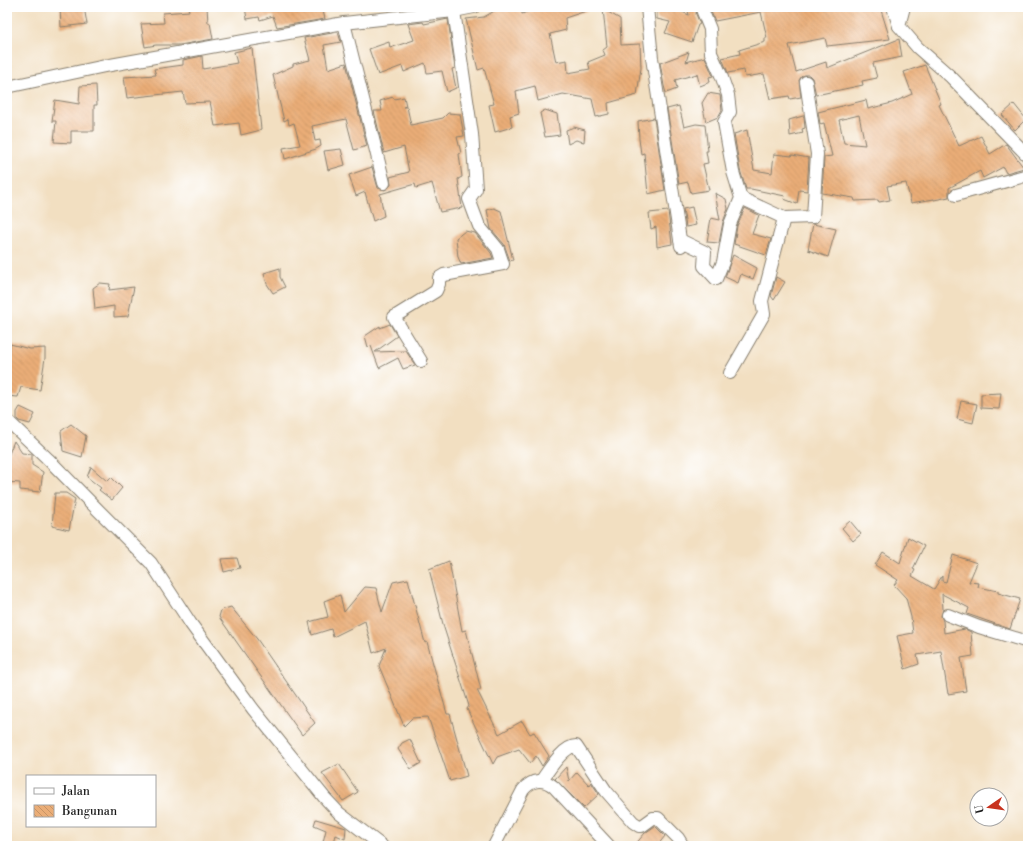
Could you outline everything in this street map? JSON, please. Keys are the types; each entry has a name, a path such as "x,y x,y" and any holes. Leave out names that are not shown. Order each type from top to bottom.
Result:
{"street":[{"path":"7,87 105,66 344,23 454,11 474,7"},
{"path":"647,7 652,58 681,243 705,252 704,266 716,279 723,262 730,224 741,198 733,172 724,122 730,112 728,95 711,53 710,29 703,12 705,7"},
{"path":"893,7 899,26 918,48 951,77 1028,156"},
{"path":"899,26 904,7"},
{"path":"421,360 394,317 436,291 440,284 439,278 444,275 503,264 498,249 479,226 469,199 476,189 472,134 454,11"},
{"path":"344,23 384,183"},
{"path":"741,198 784,218 813,217 817,154 806,82"},
{"path":"956,195 1028,175"},
{"path":"730,373 764,314 762,300 784,218"},
{"path":"7,420 151,562 191,624 248,703 314,785 339,813 382,846"},
{"path":"948,615 979,627 1028,642"},
{"path":"541,781 563,752 573,746 576,746 606,791 633,822 639,826 642,826 653,818 658,818 678,838 683,846"},
{"path":"494,846 523,790 528,784 541,781 548,782 554,787 610,846"}],"building":[{"path":"60,7 84,7 87,24 61,27"},
{"path":"188,7 207,7 208,23 210,23 213,39 180,45 156,45 145,47 141,24 164,23 163,13 189,11"},
{"path":"245,7 294,7 295,12 311,7 322,7 325,19 277,27 273,16 260,20 259,17 247,19"},
{"path":"521,7 522,14 539,7 592,7 592,9 565,18 566,30 550,34 556,62 567,60 568,73 590,69 588,62 605,55 603,50 607,47 603,9 620,19 621,45 640,44 641,68 637,95 608,103 609,114 596,117 592,99 563,94 538,101 535,86 516,91 519,113 510,116 512,127 495,132 489,105 494,104 484,68 478,70 466,19 484,17 496,10"},
{"path":"662,7 671,7 689,15 687,7 697,7 696,14 700,24 698,25 692,42 665,33 670,22 657,19 657,10"},
{"path":"712,7 880,7 890,39 827,46 825,38 789,45 796,72 826,62 827,68 899,39 902,57 873,63 877,78 862,81 863,85 816,95 812,78 809,75 805,75 799,80 801,97 790,99 789,96 770,99 764,74 745,77 744,70 728,73 722,58 740,54 739,50 765,42 765,38 767,38 761,12 715,21 711,12"},
{"path":"448,19 455,68 452,69 456,88 447,92 442,71 427,73 425,63 404,72 402,66 378,75 369,49 389,42 390,48 414,40 408,24 423,22 424,24"},
{"path":"338,32 341,42 324,45 328,69 346,63 367,146 354,150 346,119 312,126 315,141 320,140 321,146 285,159 283,148 300,145 294,123 289,125 288,119 284,121 273,75 293,66 293,64 310,60 304,38"},
{"path":"252,48 261,129 257,131 241,135 239,123 215,126 210,102 185,103 183,92 127,98 124,77 156,75 154,69 183,65 183,60 202,56 203,69 237,63 234,52"},
{"path":"689,52 686,62 705,57 713,76 709,77 710,82 700,86 697,74 675,80 677,89 666,93 660,63"},
{"path":"925,65 941,104 939,105 959,146 981,136 990,154 1006,144 1024,168 1006,173 1003,167 983,178 980,171 949,188 949,197 911,203 906,183 887,186 890,200 879,202 878,200 855,201 854,198 822,193 824,157 832,156 824,123 820,124 818,112 866,100 868,109 892,103 912,94 904,72","holes":["859,115 865,145 844,143 839,120"]},
{"path":"96,85 97,105 94,105 94,131 71,131 71,143 54,142 56,121 52,121 55,100 79,104 80,86"},
{"path":"708,93 720,95 722,110 718,117 706,122 702,103"},
{"path":"393,97 394,99 404,97 406,106 403,107 407,107 411,125 443,118 448,113 460,114 464,136 457,137 461,153 459,154 462,177 458,179 462,208 440,212 432,183 416,188 415,184 380,194 384,216 373,221 365,192 356,196 349,175 372,167 378,188 385,190 391,185 390,177 409,172 404,147 384,153 374,111 382,111 380,101"},
{"path":"1014,104 1026,119 1015,130 1002,115"},
{"path":"679,106 684,127 696,124 705,125 708,163 703,164 709,190 691,193 688,182 679,184 667,109"},
{"path":"545,110 557,114 560,135 545,137 540,113"},
{"path":"804,116 805,128 802,129 803,133 790,136 789,120"},
{"path":"654,118 665,190 648,194 644,153 641,154 638,121"},
{"path":"574,127 585,130 584,142 576,140 568,144 566,130"},
{"path":"747,130 754,170 772,173 774,154 809,158 807,191 799,190 797,204 784,199 785,196 746,189 740,170 734,134"},
{"path":"341,149 345,165 328,170 324,151"},
{"path":"715,193 726,199 728,209 723,222 719,243 707,242 711,218 720,220"},
{"path":"692,207 696,225 686,227 683,209"},
{"path":"494,208 501,211 513,260 510,261 504,244 491,229 487,210"},
{"path":"745,208 759,215 752,234 771,239 766,255 734,244 737,226"},
{"path":"668,211 672,244 657,247 656,227 651,229 649,213"},
{"path":"813,224 836,229 828,257 808,250"},
{"path":"465,231 475,233 491,253 493,258 461,264 458,257 456,238"},
{"path":"733,255 757,268 753,279 741,274 738,283 725,277"},
{"path":"280,268 280,277 285,287 273,293 267,284 264,273"},
{"path":"776,277 785,282 774,300 771,296"},
{"path":"100,283 110,284 109,290 134,287 128,316 114,317 114,306 95,309 93,288"},
{"path":"390,324 397,336 375,352 406,351 415,365 403,369 398,358 379,368 371,346 368,347 365,336 380,326 380,328"},
{"path":"10,344 30,349 45,348 40,390 21,387 18,397 7,396 7,362 9,361"},
{"path":"1001,393 999,409 981,408 981,394"},
{"path":"961,401 977,404 973,423 957,419"},
{"path":"20,407 35,414 30,424 17,419 17,412"},
{"path":"71,424 86,436 82,457 63,451 61,431"},
{"path":"14,441 22,453 32,454 32,465 43,472 40,492 20,490 20,483 7,482 7,459"},
{"path":"91,467 107,481 111,477 122,488 112,500 99,490 101,488 87,477"},
{"path":"55,493 66,493 75,499 69,530 52,526"},
{"path":"850,521 861,534 853,541 842,528"},
{"path":"908,537 924,546 913,569 915,570 912,576 934,589 942,576 942,581 946,582 953,555 977,563 969,582 979,583 978,587 998,591 998,593 1020,599 1010,629 967,614 969,608 942,594 943,609 941,616 944,633 965,629 971,632 973,656 961,658 966,691 948,694 941,651 917,655 919,664 905,669 897,636 913,633 906,598 894,585 898,580 875,565 883,552 900,563"},
{"path":"237,558 240,568 224,572 221,559"},
{"path":"449,561 462,631 466,630 481,690 477,690 499,734 522,721 530,734 534,732 549,756 542,766 536,756 530,763 519,749 497,757 493,764 467,709 469,706 444,628 429,569"},
{"path":"408,579 425,643 427,642 447,714 450,714 467,776 450,781 428,717 412,718 404,726 379,666 386,648 373,653 365,621 333,637 331,629 312,635 309,622 328,617 324,601 340,595 344,612 365,587 376,588 382,612 393,582"},
{"path":"231,607 257,639 315,723 302,735 219,617 221,610"},
{"path":"410,739 421,763 411,769 398,749 402,743"},
{"path":"339,764 358,792 343,801 322,773"},
{"path":"566,767 569,781 577,772 589,785 591,782 599,794 584,808 555,779"},
{"path":"316,819 346,828 345,839 336,835 333,846 322,846 326,830 314,825"},
{"path":"655,826 665,836 657,846 634,846 645,833"}]}
